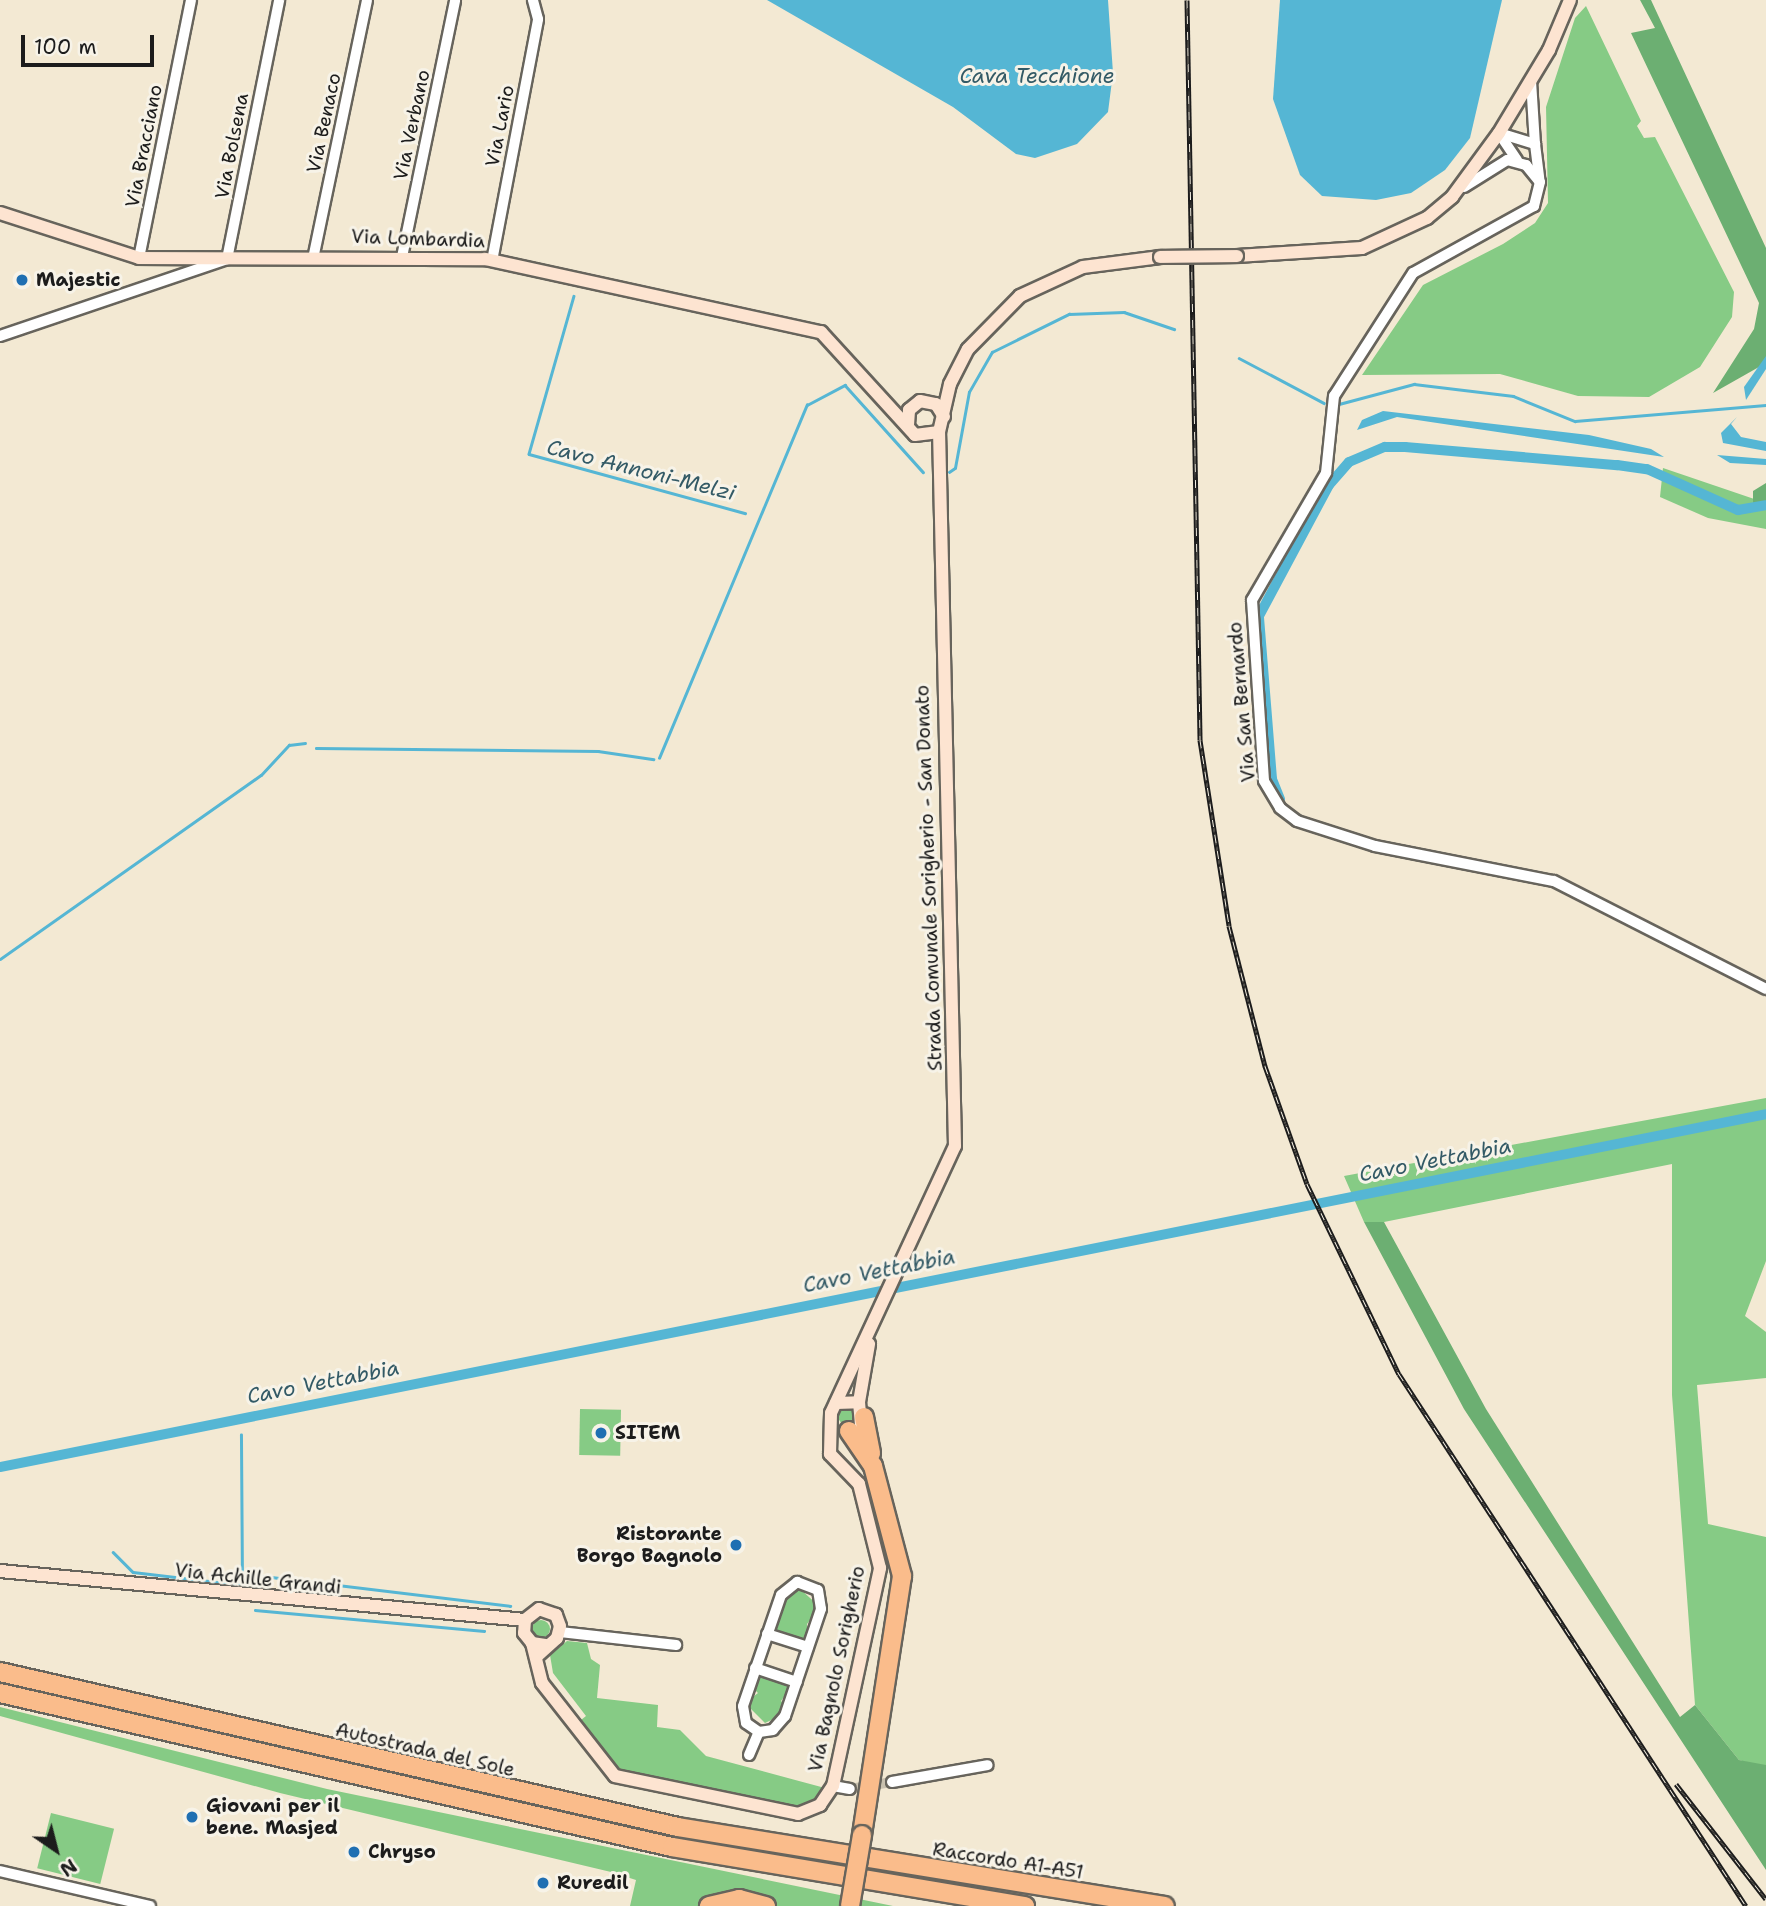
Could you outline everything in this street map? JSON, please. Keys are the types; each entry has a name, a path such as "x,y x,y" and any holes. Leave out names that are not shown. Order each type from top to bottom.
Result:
{"highway":[{"path":"850,1906 902,1589 897,1542 873,1466 862,1409"},
{"path":"848,1431 873,1466"},
{"name":"Autostrada del Sole","path":"0,1672 475,1784 844,1858"},
{"path":"0,1693 467,1803 838,1877 1025,1906"},
{"name":"Raccordo A1-A51","path":"844,1858 1165,1906"},
{"path":"709,1906 739,1899 766,1906"}],"street":[{"name":"Via Bracciano","path":"139,258 191,0"},
{"name":"Via Bolsena","path":"227,259 279,0"},
{"name":"Via Benaco","path":"314,254 367,0"},
{"name":"Via Verbano","path":"402,257 455,0"},
{"name":"Via Lario","path":"492,261 538,19 533,0"},
{"path":"1451,197 1499,133 1531,79 1570,0"},
{"path":"1531,79 1540,182"},
{"path":"1499,133 1535,144"},
{"path":"1499,133 1517,160 1540,182"},
{"path":"937,460 926,438 908,425 911,408 932,402 950,384 974,340 1020,296 1083,267 1160,257 1237,256 1362,248 1414,227 1498,163 1517,160"},
{"name":"Via San Bernardo","path":"1540,182 1537,202 1526,214 1413,273 1334,396 1326,473 1251,600 1264,781 1280,808 1297,821 1376,846 1553,881 1766,989"},
{"name":"Via Lombardia","path":"0,213 139,258 227,259 314,254 492,261 821,332 890,402 908,425"},
{"path":"0,336 227,259"},
{"path":"926,438 939,432 945,419 950,384"},
{"name":"Via Lombardia","path":"890,402 911,408"},
{"path":"932,402 945,419"},
{"name":"Strada Comunale Sorigherio - San Donato","path":"876,1322 955,1146 937,460 939,432"},
{"path":"830,1446 836,1403 876,1322"},
{"path":"830,1446 848,1431 862,1409 876,1322"},
{"path":"836,1403 862,1409"},
{"path":"832,1421 848,1431"},
{"name":"Via Bagnolo Sorigherio","path":"523,1630 536,1657 542,1683 605,1769 625,1781 702,1790 798,1814 820,1805 833,1786 880,1568 859,1484 832,1458 830,1446"},
{"name":"Via Achille Grandi","path":"0,1571 523,1630"},
{"path":"749,1755 759,1732 783,1720 797,1682 822,1601 808,1583 784,1591 755,1668 742,1714 759,1732"},
{"path":"547,1646 523,1630 539,1609 551,1611 560,1632"},
{"path":"560,1632 676,1645"},
{"path":"536,1657 560,1632"},
{"path":"767,1634 808,1647"},
{"path":"755,1668 797,1682"},
{"path":"892,1782 988,1765"},
{"path":"833,1786 850,1788"},
{"path":"0,1871 150,1906"}],"green space":[{"path":"1640,0 1651,0 1766,248 1766,363 1713,393 1754,329 1759,303 1631,33 1655,28"},
{"path":"1586,6 1641,121 1637,126 1644,138 1655,137 1734,292 1732,317 1700,367 1649,397 1578,396 1500,374 1362,375 1423,285 1503,244 1535,223 1548,203 1546,107 1575,18"},
{"path":"1663,468 1766,503 1766,529 1708,518 1660,497"},
{"path":"1766,483 1766,503 1753,503 1753,491"},
{"path":"1766,1098 1766,1261 1745,1316 1766,1332 1766,1378 1697,1385 1708,1524 1766,1537 1766,1765 1756,1765 1739,1760 1695,1705 1672,1395 1672,1164 1384,1222 1364,1222 1344,1176"},
{"path":"1364,1222 1384,1222 1486,1409 1680,1717 1695,1705 1739,1760 1766,1765 1766,1870 1464,1409"},
{"path":"843,1407 851,1407 856,1416 854,1423 843,1425 838,1420 838,1412"},
{"name":"SITEM","path":"580,1409 621,1410 620,1456 579,1455"},
{"path":"799,1588 820,1607 807,1624 807,1645 769,1633 774,1618 782,1616 777,1611 782,1595"},
{"path":"537,1620 545,1620 550,1629 548,1636 537,1638 532,1633 532,1625"},
{"path":"567,1641 587,1643 591,1659 600,1665 597,1698 658,1705 657,1727 680,1730 706,1756 825,1788 813,1804 799,1808 614,1768 592,1744 581,1720 586,1716 553,1673 550,1655"},
{"path":"757,1670 794,1683 781,1701 786,1706 782,1715 765,1723 745,1703 758,1693 752,1687"},
{"path":"0,1707 327,1789 893,1906 630,1906 636,1880 611,1872 280,1793 0,1716"},
{"path":"51,1813 114,1829 100,1884 37,1868"}],"water":[{"name":"Cava Tecchione","path":"767,0 1108,0 1113,73 1108,112 1077,144 1035,158 1016,154 953,107"},
{"path":"1280,0 1502,0 1470,138 1445,170 1411,193 1376,200 1322,196 1300,175 1273,99"},
{"path":"1766,356 1766,369 1746,400 1744,387"},
{"path":"1383,411 1589,435 1651,449 1664,457 1397,417 1357,430 1362,420"},
{"path":"1737,417 1731,424 1741,437 1766,442 1766,451 1723,443 1721,433"},
{"path":"1717,455 1766,459 1766,465 1730,463"}],"waterway":[{"name":"Cavo Annoni-Melzi","path":"574,296 529,454 745,513"},
{"name":"Cavo Annoni-Melzi","path":"949,472 955,468 969,392 992,352 1069,314 1124,312 1174,329"},
{"name":"Cavo Annoni-Melzi","path":"1239,358 1324,403"},
{"name":"Cavo Annoni-Melzi","path":"1339,404 1414,384 1513,396 1575,421 1766,405"},
{"name":"Cavo Annoni-Melzi","path":"659,758 807,405 845,385 923,472"},
{"path":"1280,799 1272,779 1259,616 1329,485 1349,462 1385,447 1405,447 1617,465 1647,469 1738,510 1766,505"},
{"path":"0,959 261,775 289,745 305,743"},
{"path":"316,748 598,751 653,759"},
{"name":"Cavo Vettabbia","path":"0,1467 1766,1114"},
{"path":"113,1552 133,1572 242,1585 241,1435"},
{"path":"263,1576 510,1606"},
{"path":"255,1610 484,1631"}],"tunnel":[{"path":"850,1789 892,1782"}],"railway":[{"path":"1187,0 1200,740 1229,926 1265,1066 1307,1184 1399,1374 1746,1906"},
{"path":"1676,1784 1766,1899"}],"place":[{"name":"Majestic","path":"22,280"},
{"name":"SITEM","path":"601,1433"},
{"name":"Ristorante Borgo Bagnolo","path":"736,1545"},
{"name":"Giovani per il bene. Masjed","path":"192,1817"},
{"name":"Chryso","path":"354,1852"},
{"name":"Ruredil","path":"543,1883"}]}
